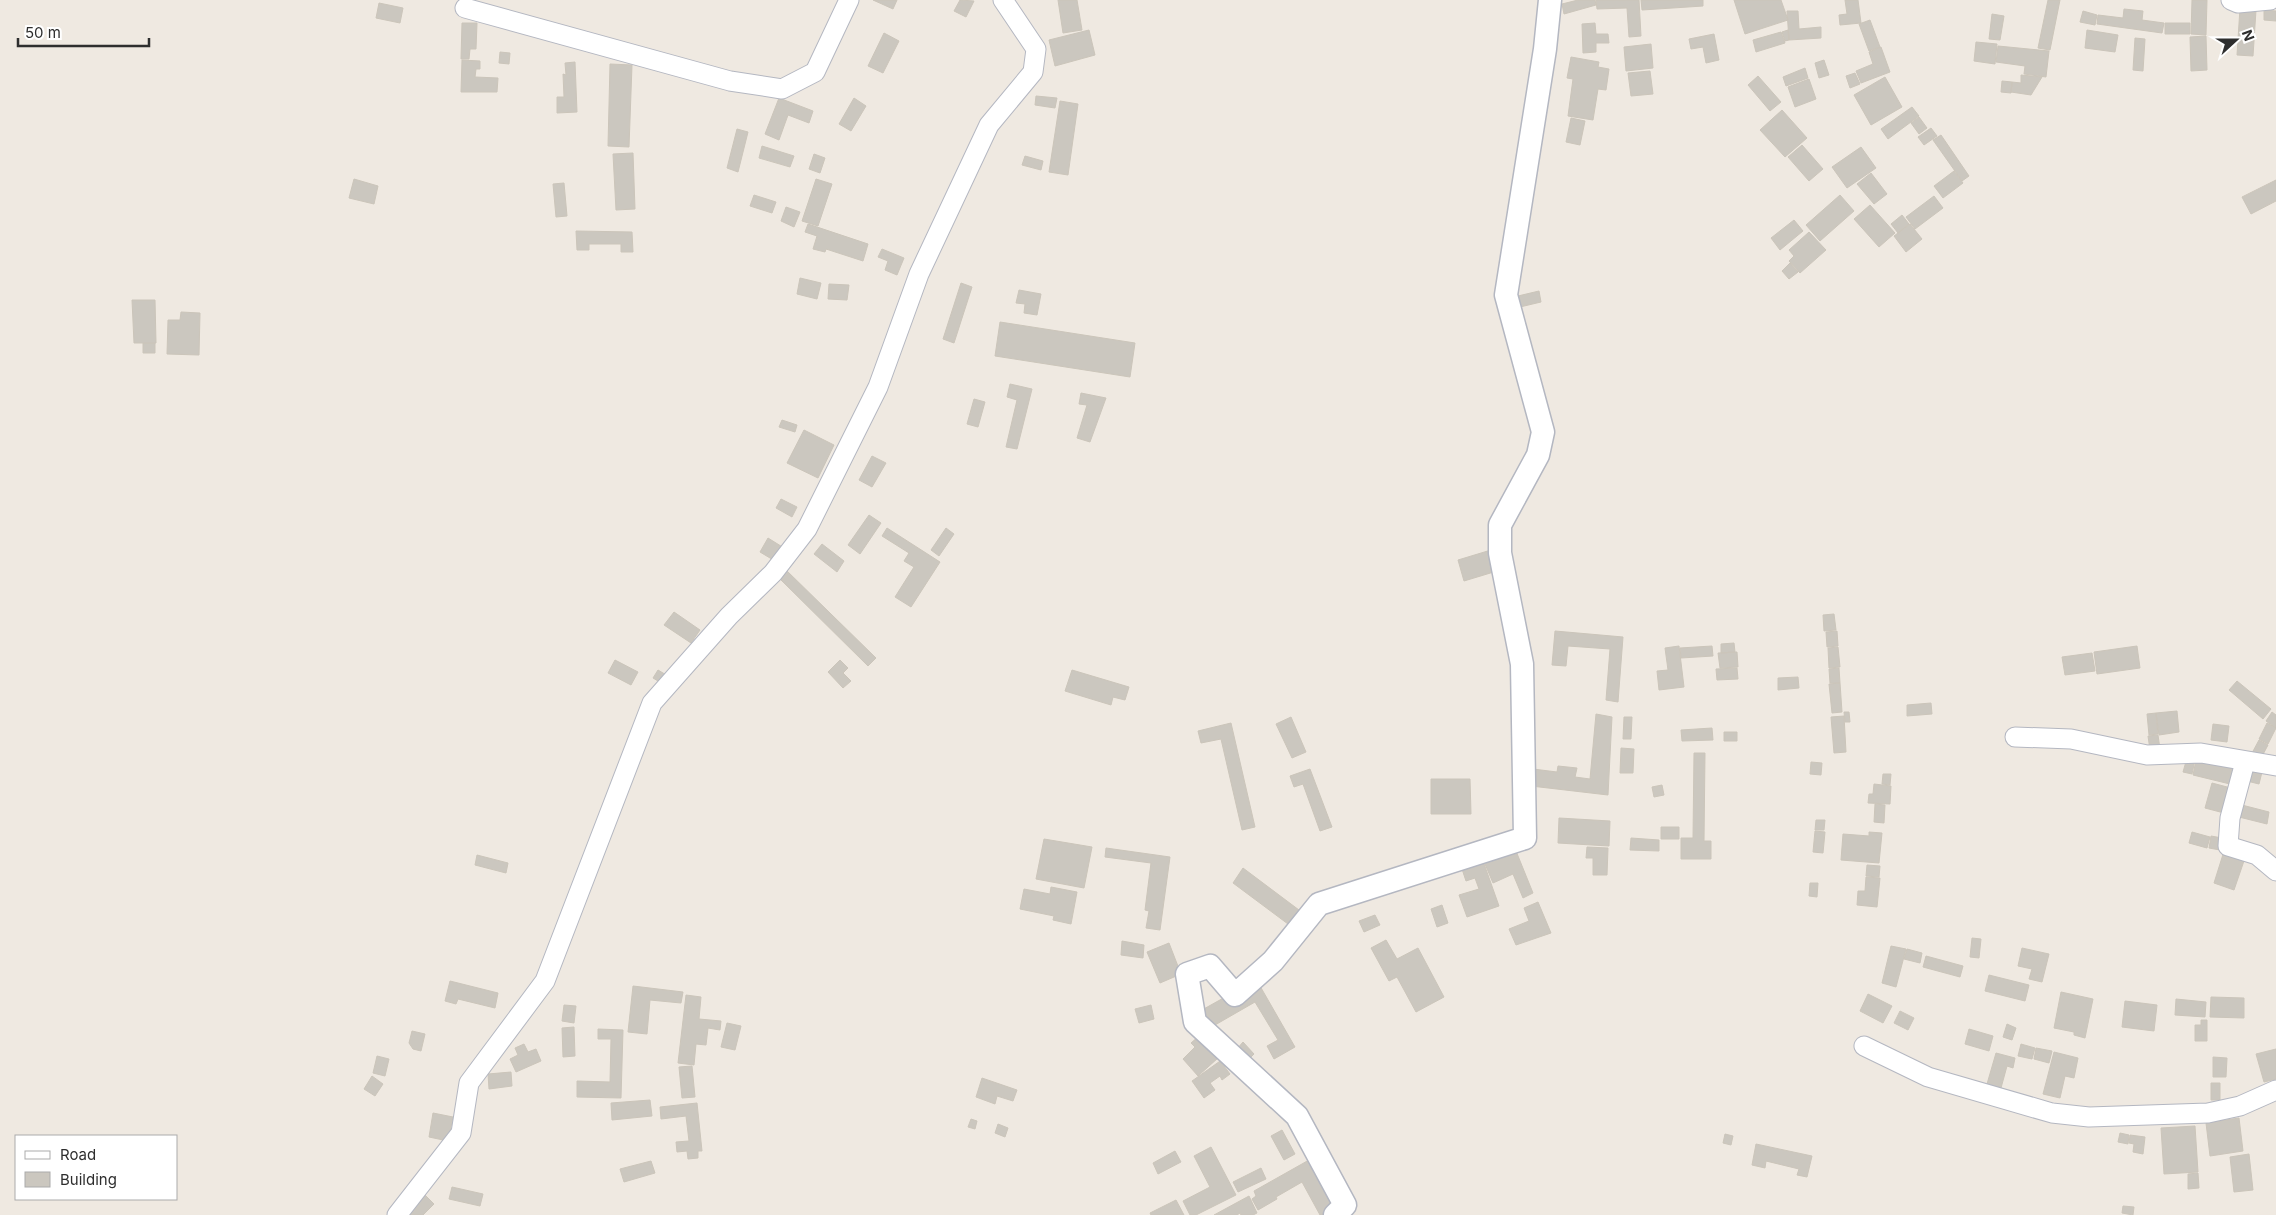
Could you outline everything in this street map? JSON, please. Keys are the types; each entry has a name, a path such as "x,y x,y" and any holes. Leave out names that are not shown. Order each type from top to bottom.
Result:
{"street":[{"path":"465,8 730,81 782,89 815,72 849,0"},
{"path":"397,1215 461,1133 469,1083 545,981 652,704 729,616 773,572 808,529 878,387 919,274 988,125 1033,72 1036,49 1003,0"},
{"path":"1335,1215 1344,1205 1297,1116 1195,1022 1187,974 1210,966 1235,995 1273,961 1319,904 1525,838 1522,664 1500,553 1500,525 1538,455 1543,432 1506,295 1545,49 1550,0"},
{"path":"2231,0 2238,3 2270,0"},
{"path":"2014,737 2071,739 2148,755 2201,753 2276,766"},
{"path":"2245,762 2230,818 2228,846 2257,855 2276,871"},
{"path":"1864,1046 1928,1077 2052,1114 2089,1117 2208,1113 2240,1106 2276,1090"}],"building":[{"path":"873,0 897,0 893,9"},
{"path":"960,0 974,1 966,17 954,11"},
{"path":"1058,0 1077,0 1082,30 1063,33"},
{"path":"1578,0 1595,0 1596,5 1564,14 1562,4"},
{"path":"1596,0 1639,0 1641,36 1629,37 1627,8 1597,9"},
{"path":"1641,0 1703,0 1703,6 1642,10"},
{"path":"1734,0 1781,0 1788,20 1745,34"},
{"path":"1845,0 1858,0 1861,23 1840,25 1839,15 1847,14"},
{"path":"2048,0 2060,0 2050,50 2038,48"},
{"path":"2192,0 2207,0 2206,35 2191,34"},
{"path":"379,3 403,8 400,23 376,18"},
{"path":"2240,8 2256,10 2253,56 2237,55"},
{"path":"2124,9 2143,11 2142,20 2164,23 2162,33 2097,24 2098,15 2123,18"},
{"path":"2264,10 2276,11 2276,21 2264,20"},
{"path":"1787,11 1798,11 1799,29 1821,27 1821,38 1789,40"},
{"path":"2083,11 2097,15 2095,25 2080,22"},
{"path":"1992,14 2004,16 2000,40 1989,39"},
{"path":"1870,20 1880,47 1869,51 1859,24"},
{"path":"462,23 477,23 476,49 470,49 469,59 461,59"},
{"path":"1595,23 1596,34 1608,34 1609,43 1596,43 1596,52 1583,53 1582,24"},
{"path":"2165,23 2190,23 2190,34 2165,34"},
{"path":"1089,30 1095,55 1055,66 1049,40"},
{"path":"1788,30 1789,40 1785,41 1782,32"},
{"path":"2087,30 2118,35 2115,52 2085,48"},
{"path":"1781,32 1785,43 1756,52 1753,40"},
{"path":"884,33 899,41 883,73 868,66"},
{"path":"1714,34 1719,60 1706,63 1703,47 1691,49 1689,39"},
{"path":"2206,36 2207,70 2191,71 2190,37"},
{"path":"2135,38 2145,39 2143,71 2133,70"},
{"path":"1976,42 1997,44 1995,64 1974,61"},
{"path":"1651,44 1653,68 1626,71 1624,47"},
{"path":"1998,46 2049,51 2046,77 2024,74 2025,66 1996,62"},
{"path":"1881,47 1890,72 1861,83 1856,71 1873,64 1869,52"},
{"path":"500,52 510,53 509,64 499,63"},
{"path":"1571,57 1599,62 1598,67 1609,69 1606,90 1598,89 1593,120 1568,116 1573,79 1567,78"},
{"path":"462,60 480,61 480,69 476,69 475,77 498,78 497,92 461,92"},
{"path":"1824,60 1829,75 1819,78 1815,63"},
{"path":"575,62 577,112 557,113 557,97 564,97 563,74 566,75 565,63"},
{"path":"610,64 632,65 629,147 608,146"},
{"path":"1805,68 1808,78 1786,86 1783,77"},
{"path":"1650,71 1653,94 1631,96 1628,73"},
{"path":"1855,73 1860,84 1850,88 1846,76"},
{"path":"2021,75 2042,77 2031,95 2011,92 2012,82 2021,83"},
{"path":"1758,76 1781,102 1770,111 1748,85"},
{"path":"1885,77 1902,107 1871,125 1854,95"},
{"path":"1809,79 1816,99 1795,107 1788,87"},
{"path":"2002,81 2012,82 2011,93 2001,92"},
{"path":"1036,96 1057,98 1055,108 1035,105"},
{"path":"779,98 813,111 809,123 788,115 779,140 765,134"},
{"path":"854,98 866,106 851,131 839,124"},
{"path":"1060,101 1078,104 1068,175 1049,172"},
{"path":"1912,107 1919,116 1888,139 1881,129"},
{"path":"1782,110 1807,138 1785,157 1760,130"},
{"path":"1919,117 1927,128 1919,134 1911,123"},
{"path":"1571,118 1585,121 1580,145 1566,142"},
{"path":"1931,128 1937,136 1924,145 1918,137"},
{"path":"737,129 748,132 738,172 727,168"},
{"path":"1941,135 1969,176 1962,181 1933,140"},
{"path":"1802,145 1823,169 1809,181 1788,157"},
{"path":"762,146 794,156 790,167 759,158"},
{"path":"1861,147 1876,168 1847,188 1832,167"},
{"path":"633,153 635,209 616,210 613,154"},
{"path":"814,154 825,158 820,173 809,169"},
{"path":"1025,156 1043,161 1041,170 1022,165"},
{"path":"1954,171 1963,183 1943,198 1934,186"},
{"path":"1871,173 1887,194 1874,204 1857,184"},
{"path":"354,179 378,186 374,204 349,198"},
{"path":"816,179 832,184 818,226 802,221"},
{"path":"2276,180 2276,201 2251,214 2242,197"},
{"path":"564,183 567,216 556,217 553,184"},
{"path":"754,195 776,202 772,213 750,206"},
{"path":"1840,195 1854,211 1820,241 1806,225"},
{"path":"1934,196 1943,208 1915,229 1906,217"},
{"path":"1870,205 1895,233 1879,247 1854,219"},
{"path":"786,207 800,212 794,227 781,221"},
{"path":"1902,215 1909,224 1898,233 1891,224"},
{"path":"1794,220 1803,231 1780,250 1771,238"},
{"path":"808,224 868,244 863,261 826,249 825,252 813,249 817,236 805,232"},
{"path":"1910,224 1922,239 1906,252 1894,236"},
{"path":"576,231 632,232 633,252 621,252 621,244 589,244 589,250 577,250"},
{"path":"1809,232 1826,250 1800,273 1789,261 1794,256 1789,250"},
{"path":"882,249 904,258 897,275 885,270 888,261 878,257"},
{"path":"1790,263 1798,272 1789,279 1782,271"},
{"path":"800,278 821,283 817,299 797,294"},
{"path":"961,283 972,287 954,343 943,339"},
{"path":"829,284 849,285 847,300 828,299"},
{"path":"1019,290 1041,294 1037,315 1024,313 1025,304 1016,303"},
{"path":"1539,291 1541,302 1520,307 1518,296"},
{"path":"132,300 155,300 156,343 134,343"},
{"path":"181,312 200,313 199,355 167,354 168,320 180,320"},
{"path":"1000,322 1135,343 1130,377 995,356"},
{"path":"143,343 155,343 155,353 143,353"},
{"path":"1010,384 1032,389 1017,449 1006,447 1017,400 1007,397"},
{"path":"1081,393 1106,398 1090,442 1077,438 1087,405 1079,404"},
{"path":"974,399 985,402 978,427 967,424"},
{"path":"782,420 797,425 795,432 779,427"},
{"path":"804,430 834,445 818,478 787,463"},
{"path":"872,456 886,463 872,487 859,480"},
{"path":"781,499 797,507 792,517 776,508"},
{"path":"869,515 881,523 860,554 848,545"},
{"path":"887,528 940,562 911,607 895,597 914,567 904,561 909,553 882,536"},
{"path":"946,528 954,534 939,556 931,550"},
{"path":"768,538 784,548 775,561 760,552"},
{"path":"822,544 844,561 837,572 814,554"},
{"path":"1491,550 1497,571 1464,581 1458,560"},
{"path":"785,569 876,658 868,666 778,577"},
{"path":"674,612 700,630 691,643 664,625"},
{"path":"1834,614 1836,630 1824,631 1823,615"},
{"path":"1555,631 1623,637 1618,702 1606,700 1610,649 1568,646 1566,666 1552,665"},
{"path":"1837,631 1838,646 1827,647 1826,632"},
{"path":"1734,643 1735,652 1721,653 1721,644"},
{"path":"1679,646 1684,687 1659,690 1657,671 1668,670 1665,648"},
{"path":"1712,646 1713,656 1681,658 1680,648"},
{"path":"2137,646 2140,668 2097,674 2094,652"},
{"path":"1838,647 1840,667 1829,668 1828,648"},
{"path":"1737,652 1738,667 1720,668 1718,653"},
{"path":"2092,653 2095,671 2065,675 2062,657"},
{"path":"615,660 638,672 631,685 608,673"},
{"path":"840,660 848,668 843,673 851,681 843,688 828,672"},
{"path":"1737,668 1738,679 1717,680 1716,669"},
{"path":"1839,668 1840,683 1830,683 1829,669"},
{"path":"658,670 668,676 663,684 653,678"},
{"path":"1072,670 1129,687 1125,700 1113,697 1111,705 1065,691"},
{"path":"1798,677 1799,688 1778,690 1778,678"},
{"path":"2237,681 2271,709 2263,719 2229,690"},
{"path":"1840,683 1842,712 1832,713 1829,684"},
{"path":"1931,703 1932,714 1907,716 1907,705"},
{"path":"2177,711 2179,732 2159,735 2156,713"},
{"path":"1844,712 1849,712 1850,722 1845,722"},
{"path":"2272,712 2276,715 2276,728 2266,721"},
{"path":"2156,713 2158,734 2149,735 2147,714"},
{"path":"1596,714 1612,717 1608,795 1531,786 1533,769 1557,772 1558,766 1577,768 1575,777 1590,779"},
{"path":"1844,716 1846,752 1834,753 1831,717"},
{"path":"1291,717 1306,752 1292,758 1276,724"},
{"path":"1624,717 1632,717 1631,739 1623,739"},
{"path":"1231,723 1255,827 1242,830 1221,739 1201,743 1198,731"},
{"path":"2267,723 2276,728 2268,744 2259,739"},
{"path":"2213,724 2229,726 2227,742 2211,740"},
{"path":"1712,728 1713,740 1682,741 1681,730"},
{"path":"1724,732 1737,732 1737,741 1724,741"},
{"path":"2158,735 2160,749 2150,750 2148,736"},
{"path":"2259,740 2268,745 2260,760 2251,755"},
{"path":"1621,748 1634,749 1633,773 1620,773"},
{"path":"1694,753 1705,753 1704,841 1711,841 1711,859 1681,859 1681,838 1693,838"},
{"path":"2187,758 2195,760 2192,774 2183,772"},
{"path":"2196,760 2234,769 2230,784 2193,775"},
{"path":"1811,762 1822,763 1821,775 1810,774"},
{"path":"2246,768 2262,772 2259,784 2243,780"},
{"path":"1310,769 1332,827 1320,831 1303,784 1294,787 1290,776"},
{"path":"1883,774 1891,774 1890,785 1882,784"},
{"path":"1431,779 1470,779 1471,814 1431,814"},
{"path":"2212,783 2231,788 2224,813 2205,808"},
{"path":"1874,784 1891,786 1890,804 1868,803 1869,794 1873,794"},
{"path":"1662,785 1664,795 1654,797 1652,787"},
{"path":"1875,804 1885,805 1884,823 1874,822"},
{"path":"2238,804 2269,812 2267,824 2235,816"},
{"path":"1559,818 1610,821 1609,846 1558,843"},
{"path":"1816,820 1825,820 1824,830 1815,830"},
{"path":"1661,827 1679,827 1679,839 1661,839"},
{"path":"1815,831 1825,832 1823,853 1813,852"},
{"path":"1869,832 1882,833 1879,863 1841,860 1843,834 1869,836"},
{"path":"2192,832 2210,837 2207,848 2189,843"},
{"path":"2211,836 2222,838 2220,850 2209,848"},
{"path":"1631,838 1659,840 1659,851 1630,850"},
{"path":"1044,839 1092,847 1084,888 1036,879"},
{"path":"1587,847 1608,848 1607,875 1593,875 1593,858 1586,858"},
{"path":"1106,848 1170,857 1160,930 1146,928 1149,911 1145,910 1151,863 1105,857"},
{"path":"2225,848 2246,855 2234,890 2214,883"},
{"path":"1516,851 1533,893 1523,898 1513,874 1493,883 1485,864"},
{"path":"477,855 508,863 506,873 475,865"},
{"path":"1482,858 1499,906 1467,917 1459,895 1479,889 1475,878 1466,881 1461,866"},
{"path":"1867,865 1880,866 1879,877 1866,876"},
{"path":"1243,868 1299,910 1288,924 1233,883"},
{"path":"1866,877 1880,878 1877,907 1857,905 1858,891 1865,891"},
{"path":"1810,883 1818,883 1817,897 1809,896"},
{"path":"1051,887 1077,892 1071,924 1053,920 1054,916 1020,909 1024,889 1050,894"},
{"path":"1538,902 1551,933 1516,945 1509,929 1529,921 1524,908"},
{"path":"1442,905 1448,923 1437,927 1431,909"},
{"path":"1375,915 1380,925 1364,932 1359,921"},
{"path":"1972,938 1981,939 1979,958 1970,957"},
{"path":"1386,940 1397,959 1418,948 1444,997 1416,1012 1397,977 1389,981 1371,948"},
{"path":"1122,941 1144,945 1143,958 1121,955"},
{"path":"1169,943 1181,974 1160,983 1147,952"},
{"path":"1891,946 1906,949 1896,987 1882,983"},
{"path":"2022,948 2049,954 2042,982 2029,979 2032,969 2018,966"},
{"path":"1907,949 1922,953 1920,963 1904,959"},
{"path":"1926,956 1963,966 1960,977 1923,967"},
{"path":"1989,975 2029,985 2025,1001 1985,991"},
{"path":"450,981 498,993 495,1008 458,999 456,1004 445,1001"},
{"path":"633,986 683,992 681,1003 650,1000 647,1034 628,1032"},
{"path":"1260,986 1295,1047 1274,1059 1267,1046 1278,1040 1255,1002 1215,1025 1202,1010 1227,996"},
{"path":"2061,992 2093,999 2085,1038 2074,1035 2074,1032 2054,1028"},
{"path":"1868,994 1892,1006 1883,1023 1860,1011"},
{"path":"686,995 701,997 699,1019 721,1021 720,1030 708,1028 706,1045 696,1044 694,1065 678,1063"},
{"path":"2211,997 2244,998 2244,1018 2210,1017"},
{"path":"2176,999 2206,1002 2205,1017 2175,1015"},
{"path":"2125,1001 2157,1005 2154,1031 2122,1027"},
{"path":"564,1005 576,1006 574,1023 562,1021"},
{"path":"1151,1005 1154,1019 1139,1023 1135,1009"},
{"path":"1900,1011 1914,1018 1908,1030 1894,1023"},
{"path":"2201,1020 2207,1020 2207,1041 2195,1041 2195,1025 2201,1025"},
{"path":"727,1023 741,1026 735,1050 721,1047"},
{"path":"2007,1024 2016,1028 2012,1040 2003,1037"},
{"path":"574,1027 575,1056 563,1057 562,1028"},
{"path":"598,1029 623,1030 621,1098 577,1097 577,1081 610,1082 611,1039 598,1039"},
{"path":"1969,1029 1993,1036 1989,1051 1965,1044"},
{"path":"412,1031 425,1034 421,1051 413,1049 409,1043"},
{"path":"1199,1036 1218,1058 1198,1076 1183,1059 1195,1047 1191,1043"},
{"path":"1243,1042 1254,1054 1248,1060 1237,1049"},
{"path":"524,1044 528,1052 536,1049 541,1061 516,1072 510,1059 518,1055 515,1048"},
{"path":"2021,1044 2035,1048 2032,1059 2018,1056"},
{"path":"2036,1048 2052,1051 2049,1063 2034,1059"},
{"path":"2276,1049 2276,1079 2264,1082 2256,1054"},
{"path":"2054,1052 2078,1058 2074,1078 2065,1076 2060,1098 2043,1094"},
{"path":"1996,1053 2015,1058 2013,1068 2007,1066 2001,1088 1987,1084"},
{"path":"377,1056 389,1059 385,1076 373,1073"},
{"path":"2213,1057 2227,1058 2226,1077 2213,1077"},
{"path":"1223,1059 1227,1064 1224,1066 1230,1074 1222,1080 1220,1076 1210,1083 1215,1090 1204,1098 1192,1081"},
{"path":"692,1066 695,1097 682,1098 679,1067"},
{"path":"511,1072 512,1086 489,1089 488,1074"},
{"path":"372,1076 383,1084 375,1096 364,1089"},
{"path":"982,1078 1017,1090 1013,1101 997,1096 995,1104 976,1097"},
{"path":"2211,1083 2220,1083 2220,1100 2211,1100"},
{"path":"650,1100 652,1116 612,1120 611,1103"},
{"path":"697,1103 702,1151 698,1151 698,1158 688,1159 687,1151 677,1152 676,1142 689,1141 686,1116 661,1119 660,1107"},
{"path":"433,1113 453,1117 448,1141 429,1137"},
{"path":"2239,1118 2243,1151 2210,1156 2206,1123"},
{"path":"971,1119 977,1121 975,1129 968,1127"},
{"path":"998,1124 1008,1128 1005,1137 995,1133"},
{"path":"2195,1126 2198,1172 2164,1174 2161,1128"},
{"path":"1282,1130 1295,1154 1284,1160 1271,1136"},
{"path":"2120,1133 2129,1135 2128,1144 2118,1142"},
{"path":"1725,1134 1733,1136 1731,1145 1723,1143"},
{"path":"2130,1135 2145,1137 2143,1154 2133,1152 2134,1144 2129,1143"},
{"path":"1756,1144 1812,1156 1807,1177 1797,1175 1799,1169 1766,1161 1765,1168 1752,1165"},
{"path":"1211,1147 1236,1195 1196,1215 1190,1215 1183,1201 1210,1187 1194,1156"},
{"path":"1175,1151 1181,1162 1158,1174 1153,1163"},
{"path":"2249,1154 2253,1190 2234,1192 2230,1157"},
{"path":"1309,1160 1336,1210 1327,1215 1320,1215 1302,1182 1258,1210 1252,1199 1256,1196 1254,1191"},
{"path":"651,1161 655,1173 624,1182 620,1169"},
{"path":"1261,1168 1266,1179 1238,1192 1233,1182"},
{"path":"2198,1173 2199,1188 2188,1189 2188,1174"},
{"path":"452,1187 483,1194 480,1206 449,1199"},
{"path":"425,1195 434,1204 423,1215 406,1215"},
{"path":"1249,1196 1257,1213 1253,1215 1241,1215 1240,1213 1237,1215 1214,1215"},
{"path":"1176,1200 1184,1215 1151,1215 1150,1213"},
{"path":"2123,1206 2134,1207 2133,1215 2122,1213"}]}
